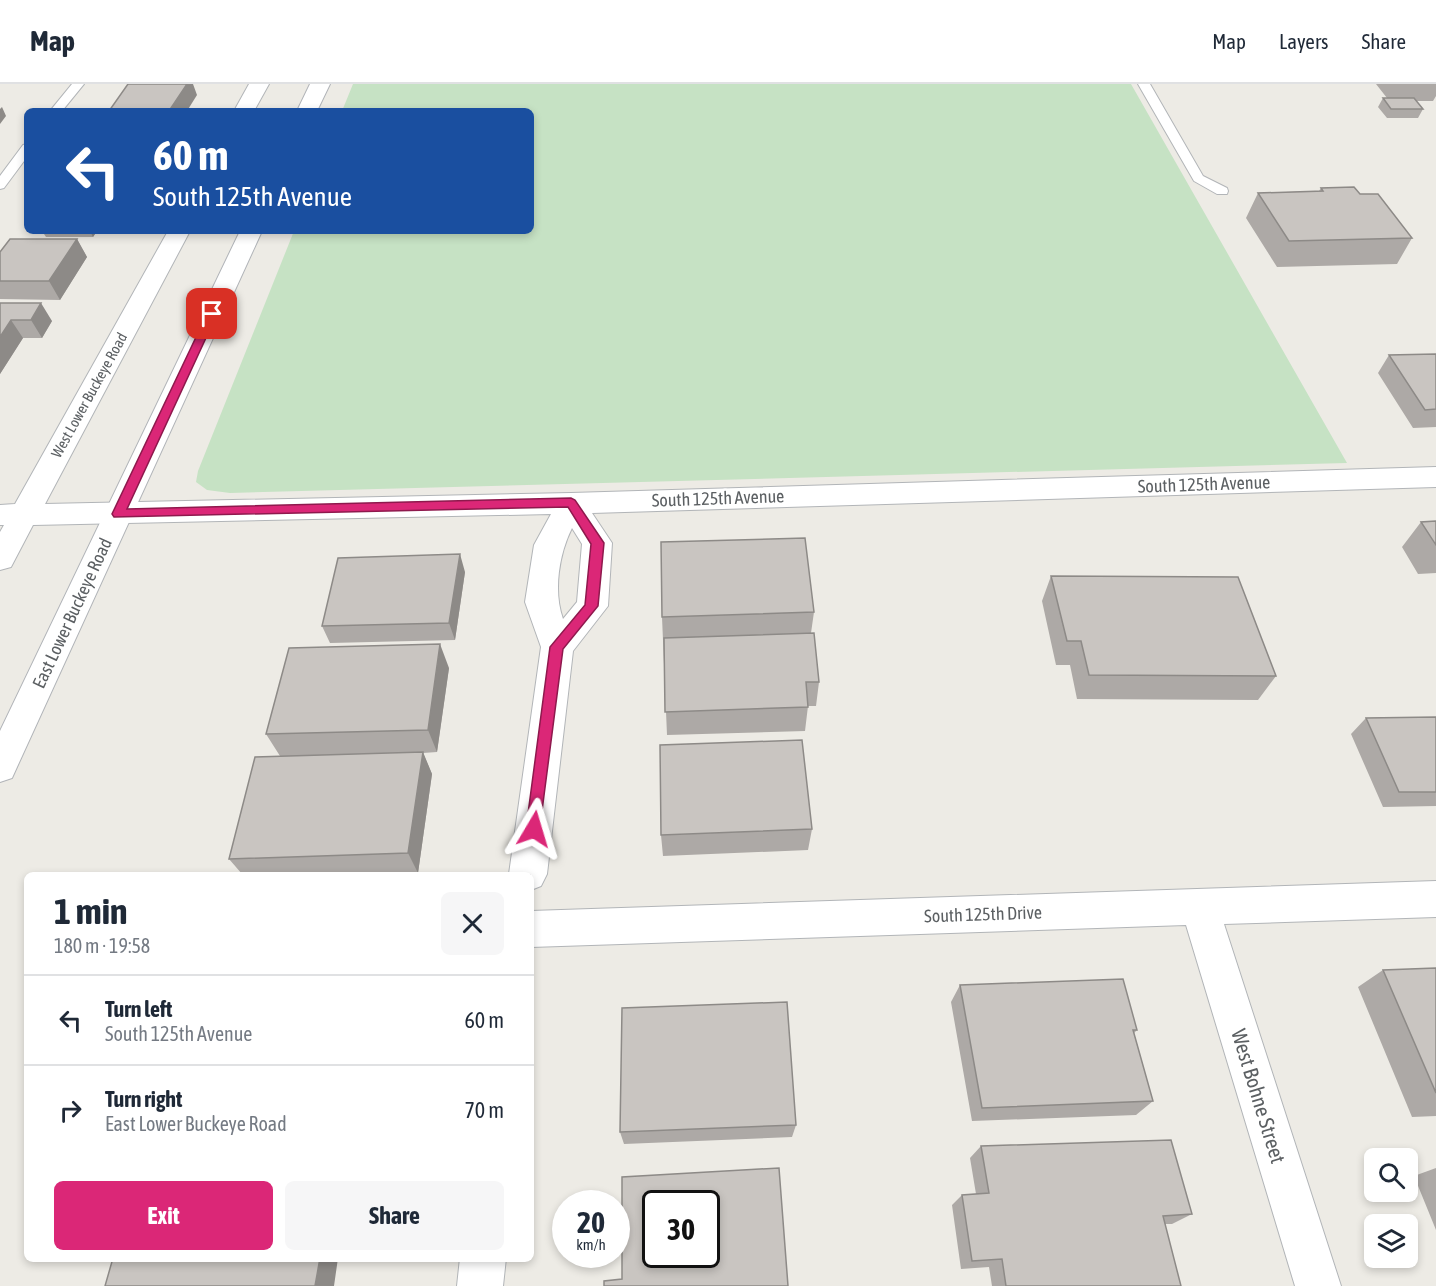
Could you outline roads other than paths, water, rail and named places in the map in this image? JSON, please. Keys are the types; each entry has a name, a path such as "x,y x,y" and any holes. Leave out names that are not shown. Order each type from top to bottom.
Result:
{"street":[{"path":"246,108 259,84"},
{"path":"308,108 320,84"},
{"name":"West Lower Buckeye Road","path":"0,559 12,515 176,234"},
{"name":"East Lower Buckeye Road","path":"0,767 250,234"},
{"name":"South 125th Avenue","path":"12,515 571,503 1436,477"},
{"path":"528,872 557,647 541,602 549,544 571,503 597,543 592,606 557,647"},
{"name":"South 125th Drive","path":"534,929 1436,899"},
{"name":"West Bohne Street","path":"1200,907 1318,1286"},
{"path":"480,1286 483,1262"}],"lane":[{"path":"58,108 78,84"},
{"path":"1144,84 1198,178 1222,192"},
{"path":"0,185 24,152"}]}
